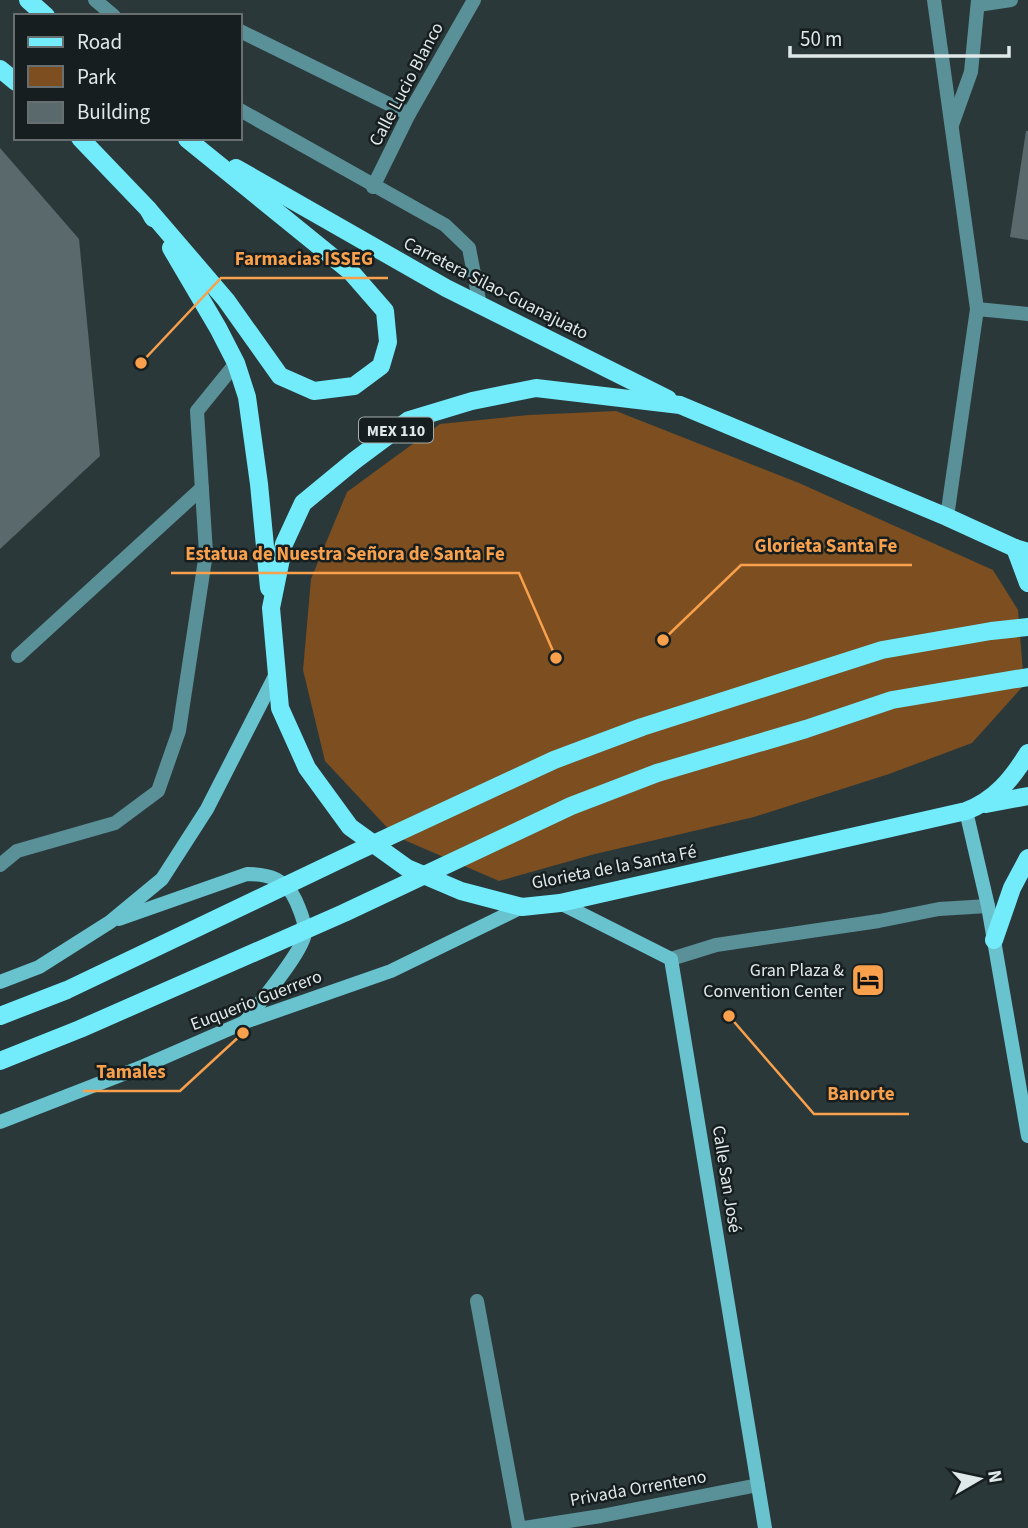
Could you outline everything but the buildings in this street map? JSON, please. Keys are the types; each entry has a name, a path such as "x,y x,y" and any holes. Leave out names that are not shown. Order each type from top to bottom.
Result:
{"main road":[{"path":"27,0 44,14"},
{"path":"0,69 14,80"},
{"path":"82,140 148,209 226,300 280,376 314,391 354,386 381,366 388,342 384,311 351,272 187,140"},
{"name":"Carretera Silao-Guanajuato","path":"188,140 364,242 480,305 680,405"},
{"path":"148,209 218,328 236,363 247,397 271,608"},
{"name":"Glorieta de la Santa Fé","path":"1028,583 1021,550 680,405 536,388 472,401 409,420 303,503 284,544 271,608 280,708 307,768 350,827 407,868 461,891 522,907 560,903 974,808 1010,781 1028,753"},
{"path":"0,1016 67,990 554,760 642,727 882,650 1028,627"},
{"path":"0,982 39,967 110,922 162,879 207,809 277,672"},
{"path":"0,1061 80,1030 344,913 570,807 657,773 806,729 892,700 1028,677"},
{"name":"MEX 110","path":"974,808 1028,796"},
{"path":"974,808 1028,1136"},
{"path":"994,940 1012,888 1028,858"},
{"path":"110,922 247,874 267,874 279,880 293,895 303,917 305,934 299,949 245,1022"},
{"path":"560,903 671,960"},
{"name":"Euquerio Guerrero","path":"0,1122 144,1066 245,1022 391,971 522,907"},
{"name":"Calle San José","path":"671,960 765,1528"}],"street":[{"path":"95,0 112,14"},
{"name":"Calle Lucio Blanco","path":"373,187 409,114 474,0"},
{"path":"934,0 977,309 947,517"},
{"path":"952,127 971,72 978,2 1011,0"},
{"path":"242,32 409,114"},
{"path":"242,111 445,225 469,248 480,305"},
{"path":"977,309 1028,314"},
{"path":"0,865 17,851 115,823 159,792 179,731 206,553 197,411 236,363"},
{"path":"18,656 202,488"},
{"path":"671,960 716,944 879,921 939,909 988,905"},
{"path":"477,1301 519,1528"},
{"name":"Privada Orrenteno","path":"524,1528 601,1516 758,1485"}],"green space":[{"path":"616,411 799,483 993,570 1018,610 1024,685 972,743 889,774 754,817 595,854 499,881 395,836 325,761 303,670 311,579 347,492 440,424 529,415"}],"place":[{"name":"Farmacias ISSEG","path":"141,363"},
{"name":"Glorieta Santa Fe","path":"663,640"},
{"name":"Estatua de Nuestra Señora de Santa Fe","path":"556,658"},
{"name":"Gran Plaza & Convention Center","path":"868,980"},
{"name":"Banorte","path":"729,1016"},
{"name":"Tamales","path":"243,1033"}]}
